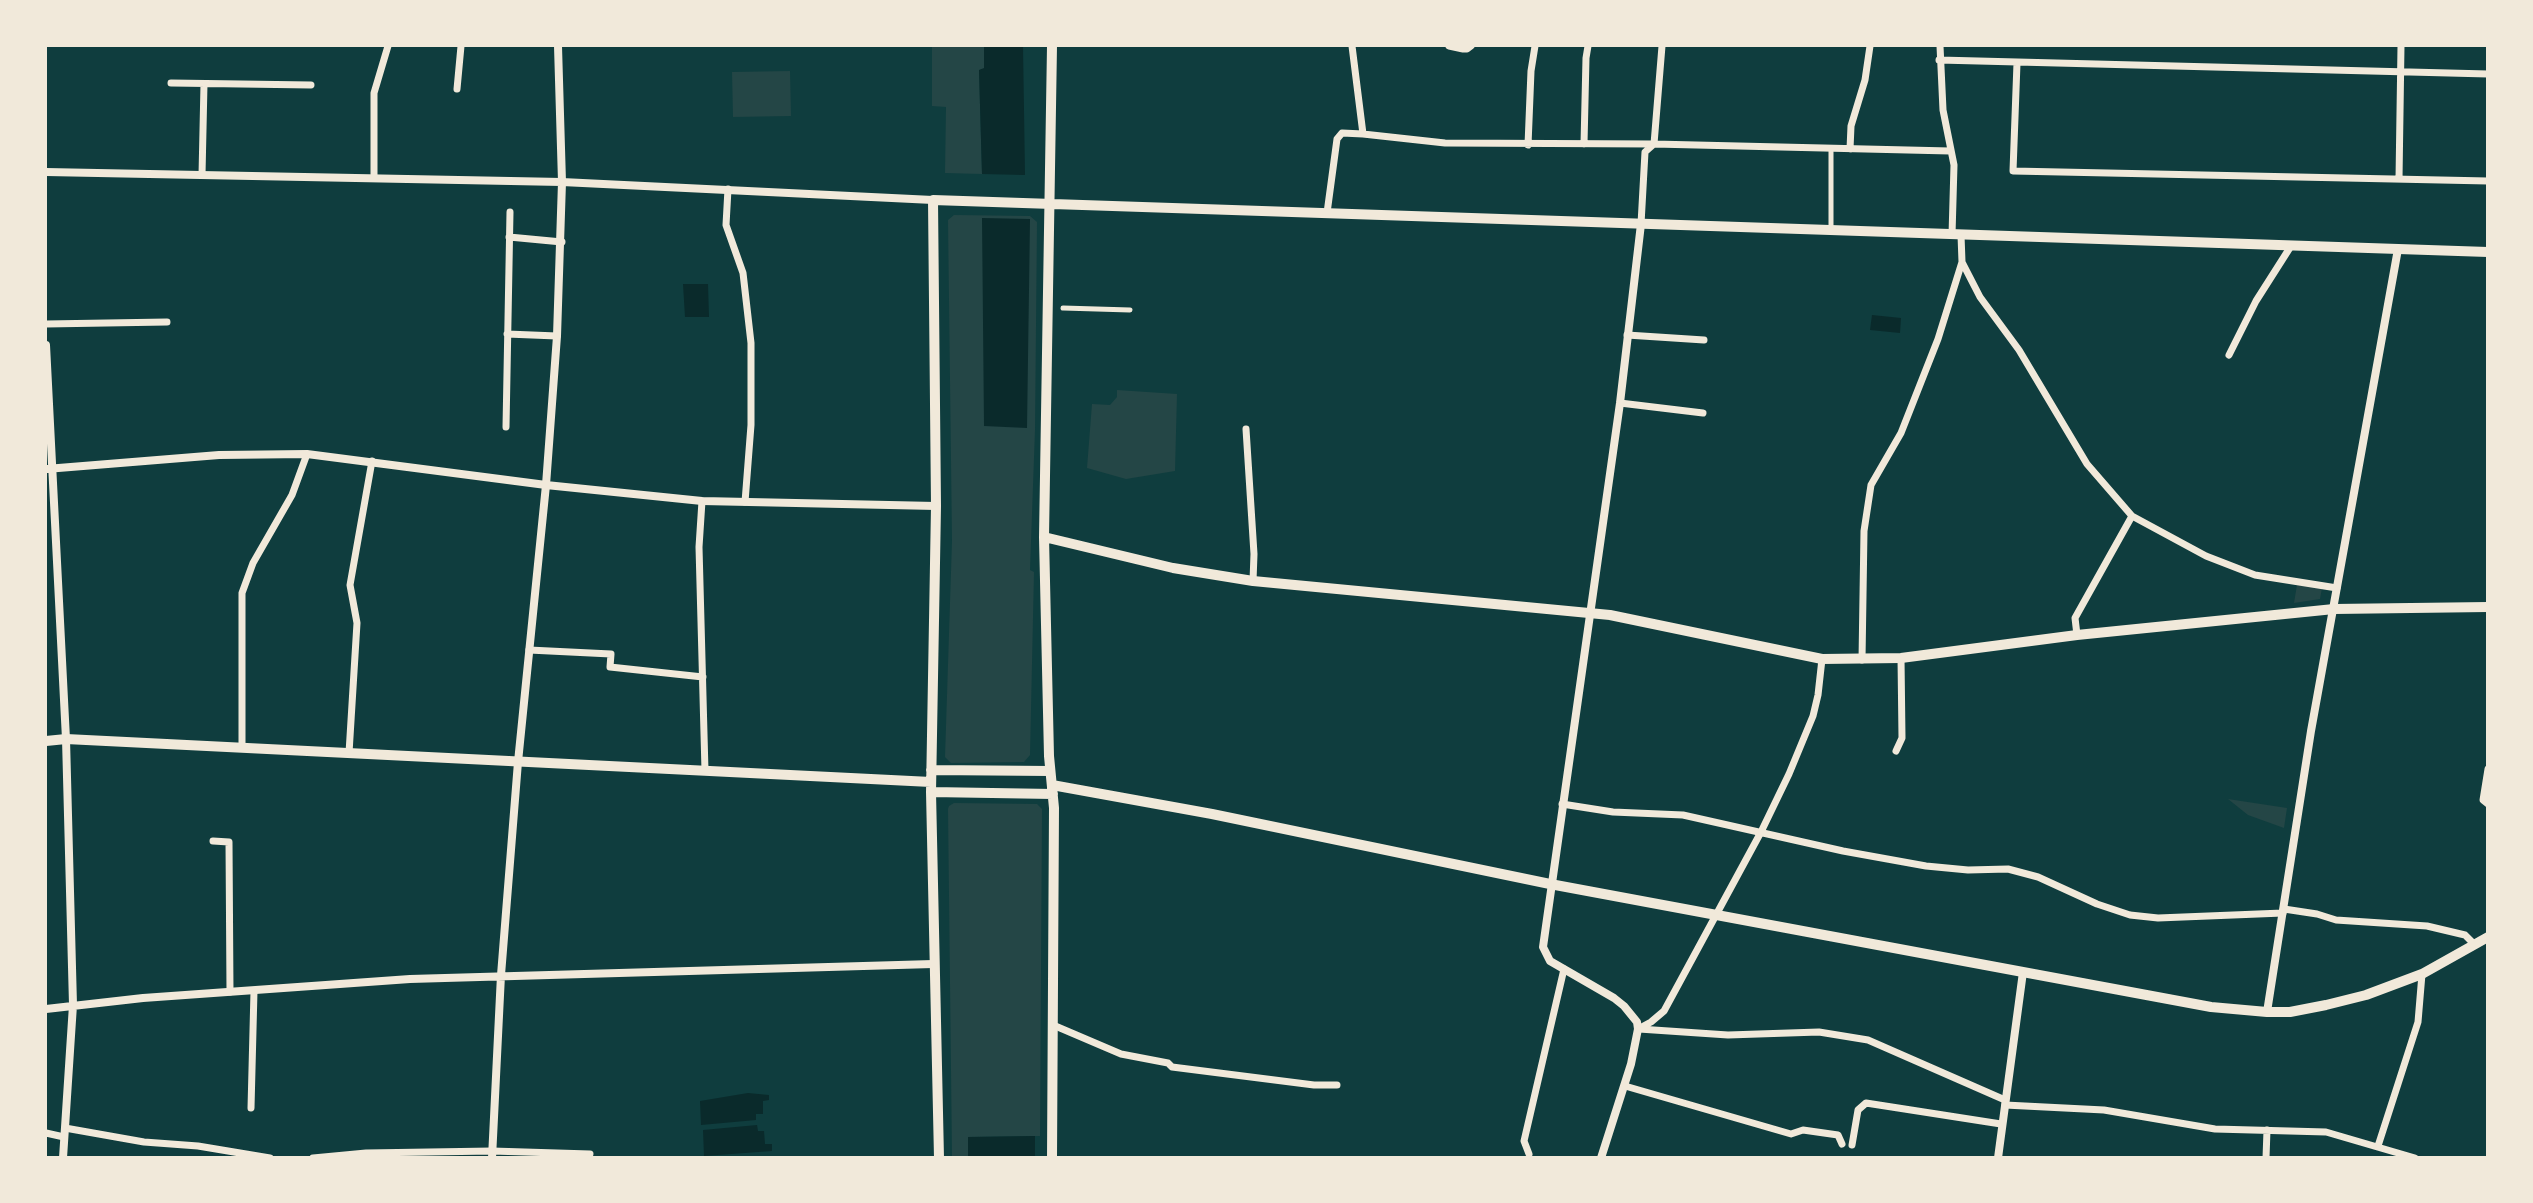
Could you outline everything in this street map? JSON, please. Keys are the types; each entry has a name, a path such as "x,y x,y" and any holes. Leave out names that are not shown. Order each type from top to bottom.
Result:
{"main road":[{"path":"1052,46 1044,537 1050,771 1053,789 1052,1157"},
{"path":"939,1157 931,787 936,506 933,200 2487,252"},
{"path":"1044,537 1173,568 1253,581 1591,611 1822,659 1900,658 2077,635 2334,609 2487,607"},
{"path":"46,741 66,739 705,771 931,787 1053,789 1212,814 1550,884 2211,1007 2267,1012 2290,1012 2366,995 2422,974 2487,937"},
{"path":"931,770 1050,771"}],"street":[{"path":"374,177 374,93 388,46"},
{"path":"457,89 461,46"},
{"path":"492,1154 501,975 557,336 562,242 558,46"},
{"path":"1352,46 1363,134"},
{"path":"1449,46 1467,49 1471,46"},
{"path":"1528,145 1531,71 1535,46"},
{"path":"1584,145 1588,46"},
{"path":"1601,1157 1625,1086 1638,1029 1633,1015 1624,1006 1549,961 1543,947 1620,403 1641,224 1645,152 1654,144 1662,46"},
{"path":"1850,149 1851,126 1865,80 1870,46"},
{"path":"1940,46 1943,110 1954,165 1957,235 1962,262 1980,297 2019,350 2087,464 2132,516 2206,556 2255,575 2337,587"},
{"path":"2399,179 2401,46"},
{"path":"1940,60 2487,74"},
{"path":"2017,62 2013,171 2487,181"},
{"path":"171,83 311,85"},
{"path":"202,175 204,84"},
{"path":"1327,213 1337,139 1342,133 1445,143 1654,144 1950,151"},
{"path":"1831,149 1831,230"},
{"path":"46,172 562,182 933,200"},
{"path":"727,189 726,225 743,273 751,343 751,425 745,502"},
{"path":"506,427 510,212"},
{"path":"509,237 562,242"},
{"path":"2229,355 2256,301 2291,246"},
{"path":"2267,1012 2311,731 2398,249"},
{"path":"1862,660 1864,531 1871,485 1901,433 1938,339 1962,262"},
{"path":"1062,308 1130,310"},
{"path":"46,324 167,322"},
{"path":"508,334 557,336"},
{"path":"1627,335 1704,340"},
{"path":"46,345 49,469 66,739 73,1005 63,1157"},
{"path":"1620,403 1703,413"},
{"path":"1246,429 1254,554 1253,581"},
{"path":"49,469 219,455 307,454 546,485 702,500 936,506"},
{"path":"243,748 242,593 253,563 292,495 307,454"},
{"path":"349,753 357,623 350,585 372,461"},
{"path":"702,500 699,547 705,771"},
{"path":"2077,635 2075,618 2132,516"},
{"path":"529,650 611,654 610,667 703,677"},
{"path":"1896,751 1902,738 1900,658"},
{"path":"1638,1029 1664,1010 1717,915 1789,774 1813,716 1822,659"},
{"path":"2487,769 2483,800 2487,804"},
{"path":"1562,804 1613,812 1684,816 1843,851 1926,866 1968,870 2007,869 2038,877 2097,904 2130,915 2158,918 2283,911 2317,914 2336,920 2427,926 2465,935 2474,944"},
{"path":"213,841 229,842 230,992"},
{"path":"46,1009 230,992 501,975 642,974 933,964"},
{"path":"1529,1154 1524,1141 1564,969"},
{"path":"1998,1157 2024,972"},
{"path":"2378,1146 2418,1022 2422,974"},
{"path":"251,1108 254,991"},
{"path":"1053,1025 1121,1054 1168,1063 1172,1067 1337,1085"},
{"path":"1638,1029 1728,1035 1819,1032 1868,1040 2005,1103 2104,1110 2215,1129 2326,1132 2416,1157"},
{"path":"1625,1086 1791,1134 1803,1130 1838,1135 1843,1144"},
{"path":"1852,1145 1858,1110 1866,1103 2001,1124"},
{"path":"2266,1157 2267,1130"},
{"path":"46,1133 65,1132 198,1146 270,1157"},
{"path":"313,1157 366,1153 590,1154"}],"shaded area":[{"path":"932,46 984,46 984,69 979,70 982,174 945,173 946,107 932,106"},
{"path":"984,46 1023,46 1025,175 982,174 979,70 984,68"},
{"path":"790,71 791,116 733,117 732,72"},
{"path":"954,215 1030,216 1037,222 1035,430 1030,570 1034,572 1030,755 1024,762 951,763 945,757 952,541 948,220"},
{"path":"982,218 1030,219 1027,428 984,426"},
{"path":"683,284 708,284 709,317 685,317"},
{"path":"1872,315 1901,318 1900,333 1870,330"},
{"path":"1117,390 1177,394 1175,471 1126,479 1087,468 1092,404 1110,405 1117,397"},
{"path":"2297,585 2322,588 2320,599 2294,603"},
{"path":"2228,799 2287,808 2284,828 2248,815"},
{"path":"954,803 1037,804 1042,809 1040,1136 968,1137 968,1157 952,1157 948,809"},
{"path":"748,1093 769,1095 769,1100 763,1101 763,1114 756,1114 756,1120 701,1125 700,1101"},
{"path":"757,1125 758,1131 764,1131 765,1144 772,1144 772,1151 704,1156 703,1130"},
{"path":"1035,1136 1035,1157 968,1157 968,1137"}]}
